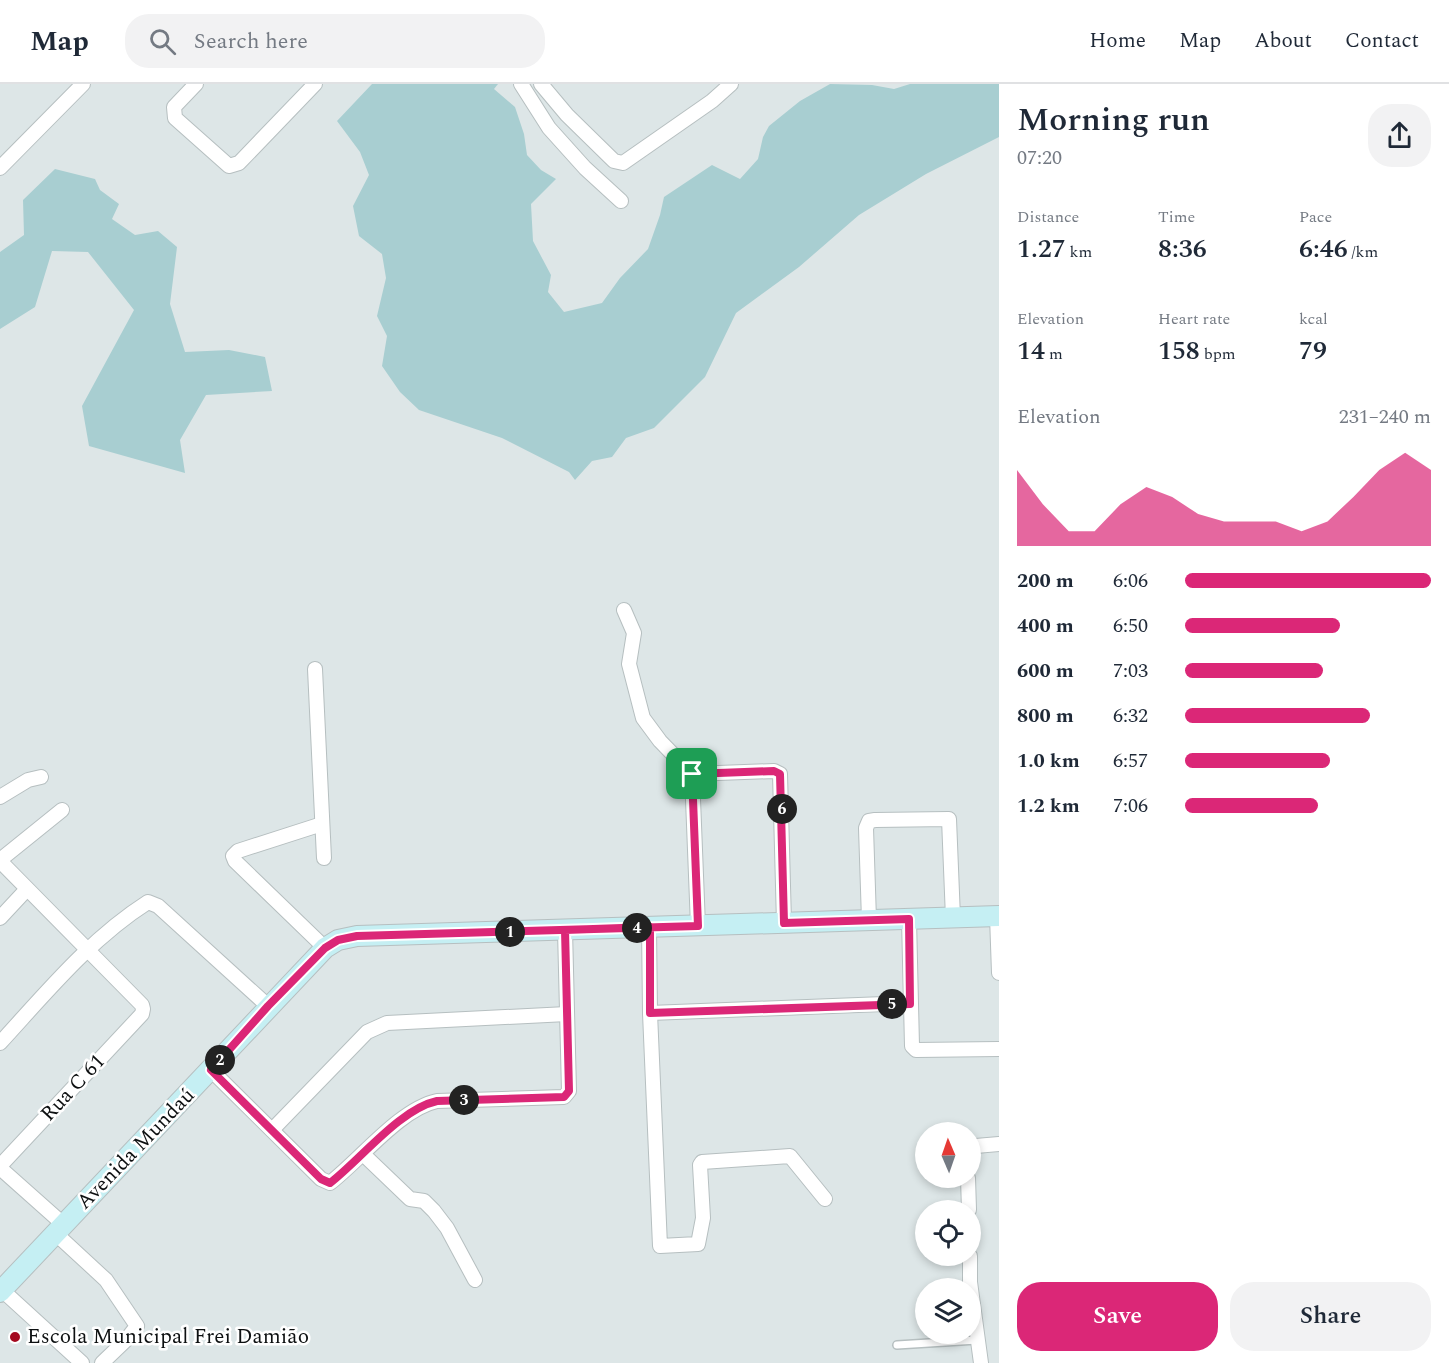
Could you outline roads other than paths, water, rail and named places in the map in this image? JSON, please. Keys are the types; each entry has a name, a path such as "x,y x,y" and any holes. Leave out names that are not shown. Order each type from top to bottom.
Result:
{"street":[{"path":"0,168 82,84"},
{"path":"196,84 174,107 175,118 229,166 232,166 239,163 315,84"},
{"path":"521,84 549,128 585,168 621,201"},
{"path":"541,84 567,115 614,161 623,163 712,101 731,84"},
{"path":"624,610 634,633 629,664 643,718 660,741 692,774 698,926"},
{"path":"315,669 324,858"},
{"path":"692,774 774,771 780,774 784,923"},
{"path":"0,797 28,780 41,777"},
{"path":"62,810 0,860 87,949"},
{"path":"869,920 866,828 869,821 875,820 949,819 953,918"},
{"path":"322,824 238,851 233,856 235,861 325,948"},
{"path":"0,918 27,889"},
{"path":"0,1043 87,949 125,917 148,902 158,906 268,1006"},
{"path":"998,916 999,974"},
{"name":"Avenida Mundaú","path":"1,1291 211,1070 268,1006 325,948 338,940 357,936 998,916"},
{"path":"909,919 912,1046 916,1050 999,1049"},
{"path":"650,927 650,1013 660,1246 698,1244 703,1218 700,1165 702,1162 790,1156 825,1199"},
{"path":"211,1070 321,1179 330,1183 405,1117 425,1104 437,1101 564,1097 569,1091 565,930"},
{"name":"Rua C 61","path":"0,1167 142,1014 142,1005 87,949"},
{"path":"650,1013 910,1004"},
{"path":"272,1130 367,1032 387,1023 567,1014"},
{"path":"981,1146 999,1144"},
{"path":"363,1154 410,1199 424,1201 434,1211 447,1228 475,1280"},
{"path":"0,1167 106,1280 136,1326 126,1340 102,1363"},
{"path":"1,1291 82,1363"},
{"path":"978,1344 981,1363"}],"lane":[{"path":"897,1345 915,1344"}],"place":[{"name":"Escola Municipal Frei Damião","path":"15,1337"}]}
